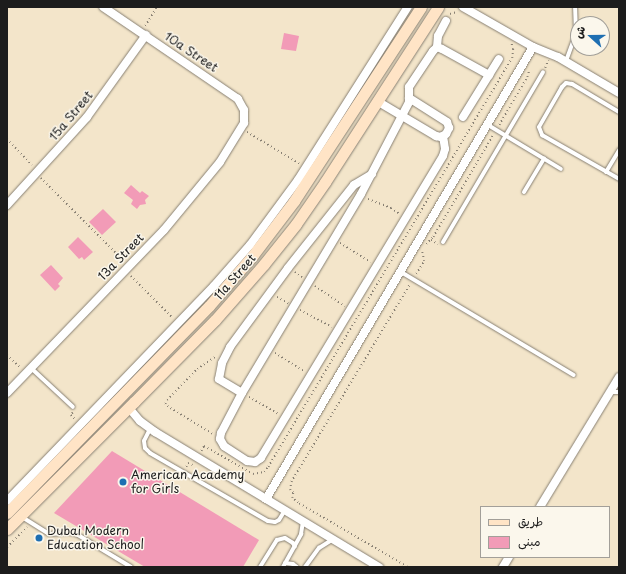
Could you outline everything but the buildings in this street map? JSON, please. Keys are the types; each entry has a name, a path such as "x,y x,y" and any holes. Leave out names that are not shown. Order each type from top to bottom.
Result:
{"street":[{"name":"10a Street","path":"103,7 144,33 238,99 244,110 244,123 242,129"},
{"name":"11a Street","path":"7,500 178,323 250,245 283,202 306,168 408,7"},
{"name":"11a Street","path":"7,513 210,306 253,255 294,201 421,7"},
{"path":"463,7 533,47 566,61 619,93"},
{"name":"11a Street","path":"7,528 129,408 215,320 264,264 300,219 342,156 434,9"},
{"path":"438,47 438,36 446,21"},
{"path":"342,156 345,141 413,36 413,28 410,24"},
{"name":"15a Street","path":"7,205 38,173 95,106 144,33"},
{"path":"438,47 489,75"},
{"path":"409,98 447,122 448,128 443,136 444,153 261,458 255,462 247,461 224,446 220,436 242,393 268,348 372,174 402,116 409,98 407,91 408,86 433,51 438,47"},
{"path":"266,499 488,125 525,69 533,47"},
{"path":"463,116 499,59"},
{"path":"377,101 436,136 443,136"},
{"path":"333,126 347,121"},
{"name":"13a Street","path":"7,393 127,268 192,197 220,162 242,129"},
{"path":"242,393 219,379 220,370 228,351 288,268 354,184 372,174"},
{"path":"156,362 152,371 129,398 129,408 150,428 379,567"},
{"path":"541,506 619,377"},
{"path":"503,567 508,558"}],"lane":[{"path":"566,61 576,33 575,7"},
{"path":"443,242 543,72"},
{"path":"619,112 572,84 566,83 562,87 539,127 542,135 619,179"},
{"path":"488,125 561,169"},
{"path":"606,172 619,150"},
{"path":"524,192 544,159"},
{"path":"401,272 574,375"},
{"path":"28,371 73,407"},
{"path":"610,392 619,392"},
{"path":"150,428 144,441 145,448 150,453 268,521 275,522 285,510"},
{"path":"20,515 49,534 71,533 78,535 131,567"},
{"path":"284,565 303,530 303,521"},
{"path":"260,567 277,540 285,538 293,543 295,547"},
{"path":"305,567 319,548 334,540"},
{"path":"284,565 293,564 297,567"}],"path":[{"path":"144,33 157,7"},
{"path":"543,72 549,62 544,60"},
{"path":"424,245 433,237 527,77 525,69 510,61"},
{"path":"525,69 532,66"},
{"path":"242,129 306,168"},
{"path":"7,139 49,187 118,254 134,279 178,323"},
{"path":"361,194 373,202 391,208 405,218"},
{"path":"334,239 376,265"},
{"path":"407,567 298,503 292,498 293,493 290,490 291,482 424,261 422,248"},
{"path":"288,268 350,309"},
{"path":"271,293 337,330"},
{"path":"268,348 311,375"},
{"path":"220,436 212,434 165,404 167,400 200,366 221,353 228,351"},
{"path":"7,355 28,371"},
{"path":"242,393 285,418"},
{"path":"7,547 31,523"}],"place":[{"name":"American Academy for Girls","path":"123,482"},
{"name":"Dubai Modern Education School","path":"39,538"}]}
